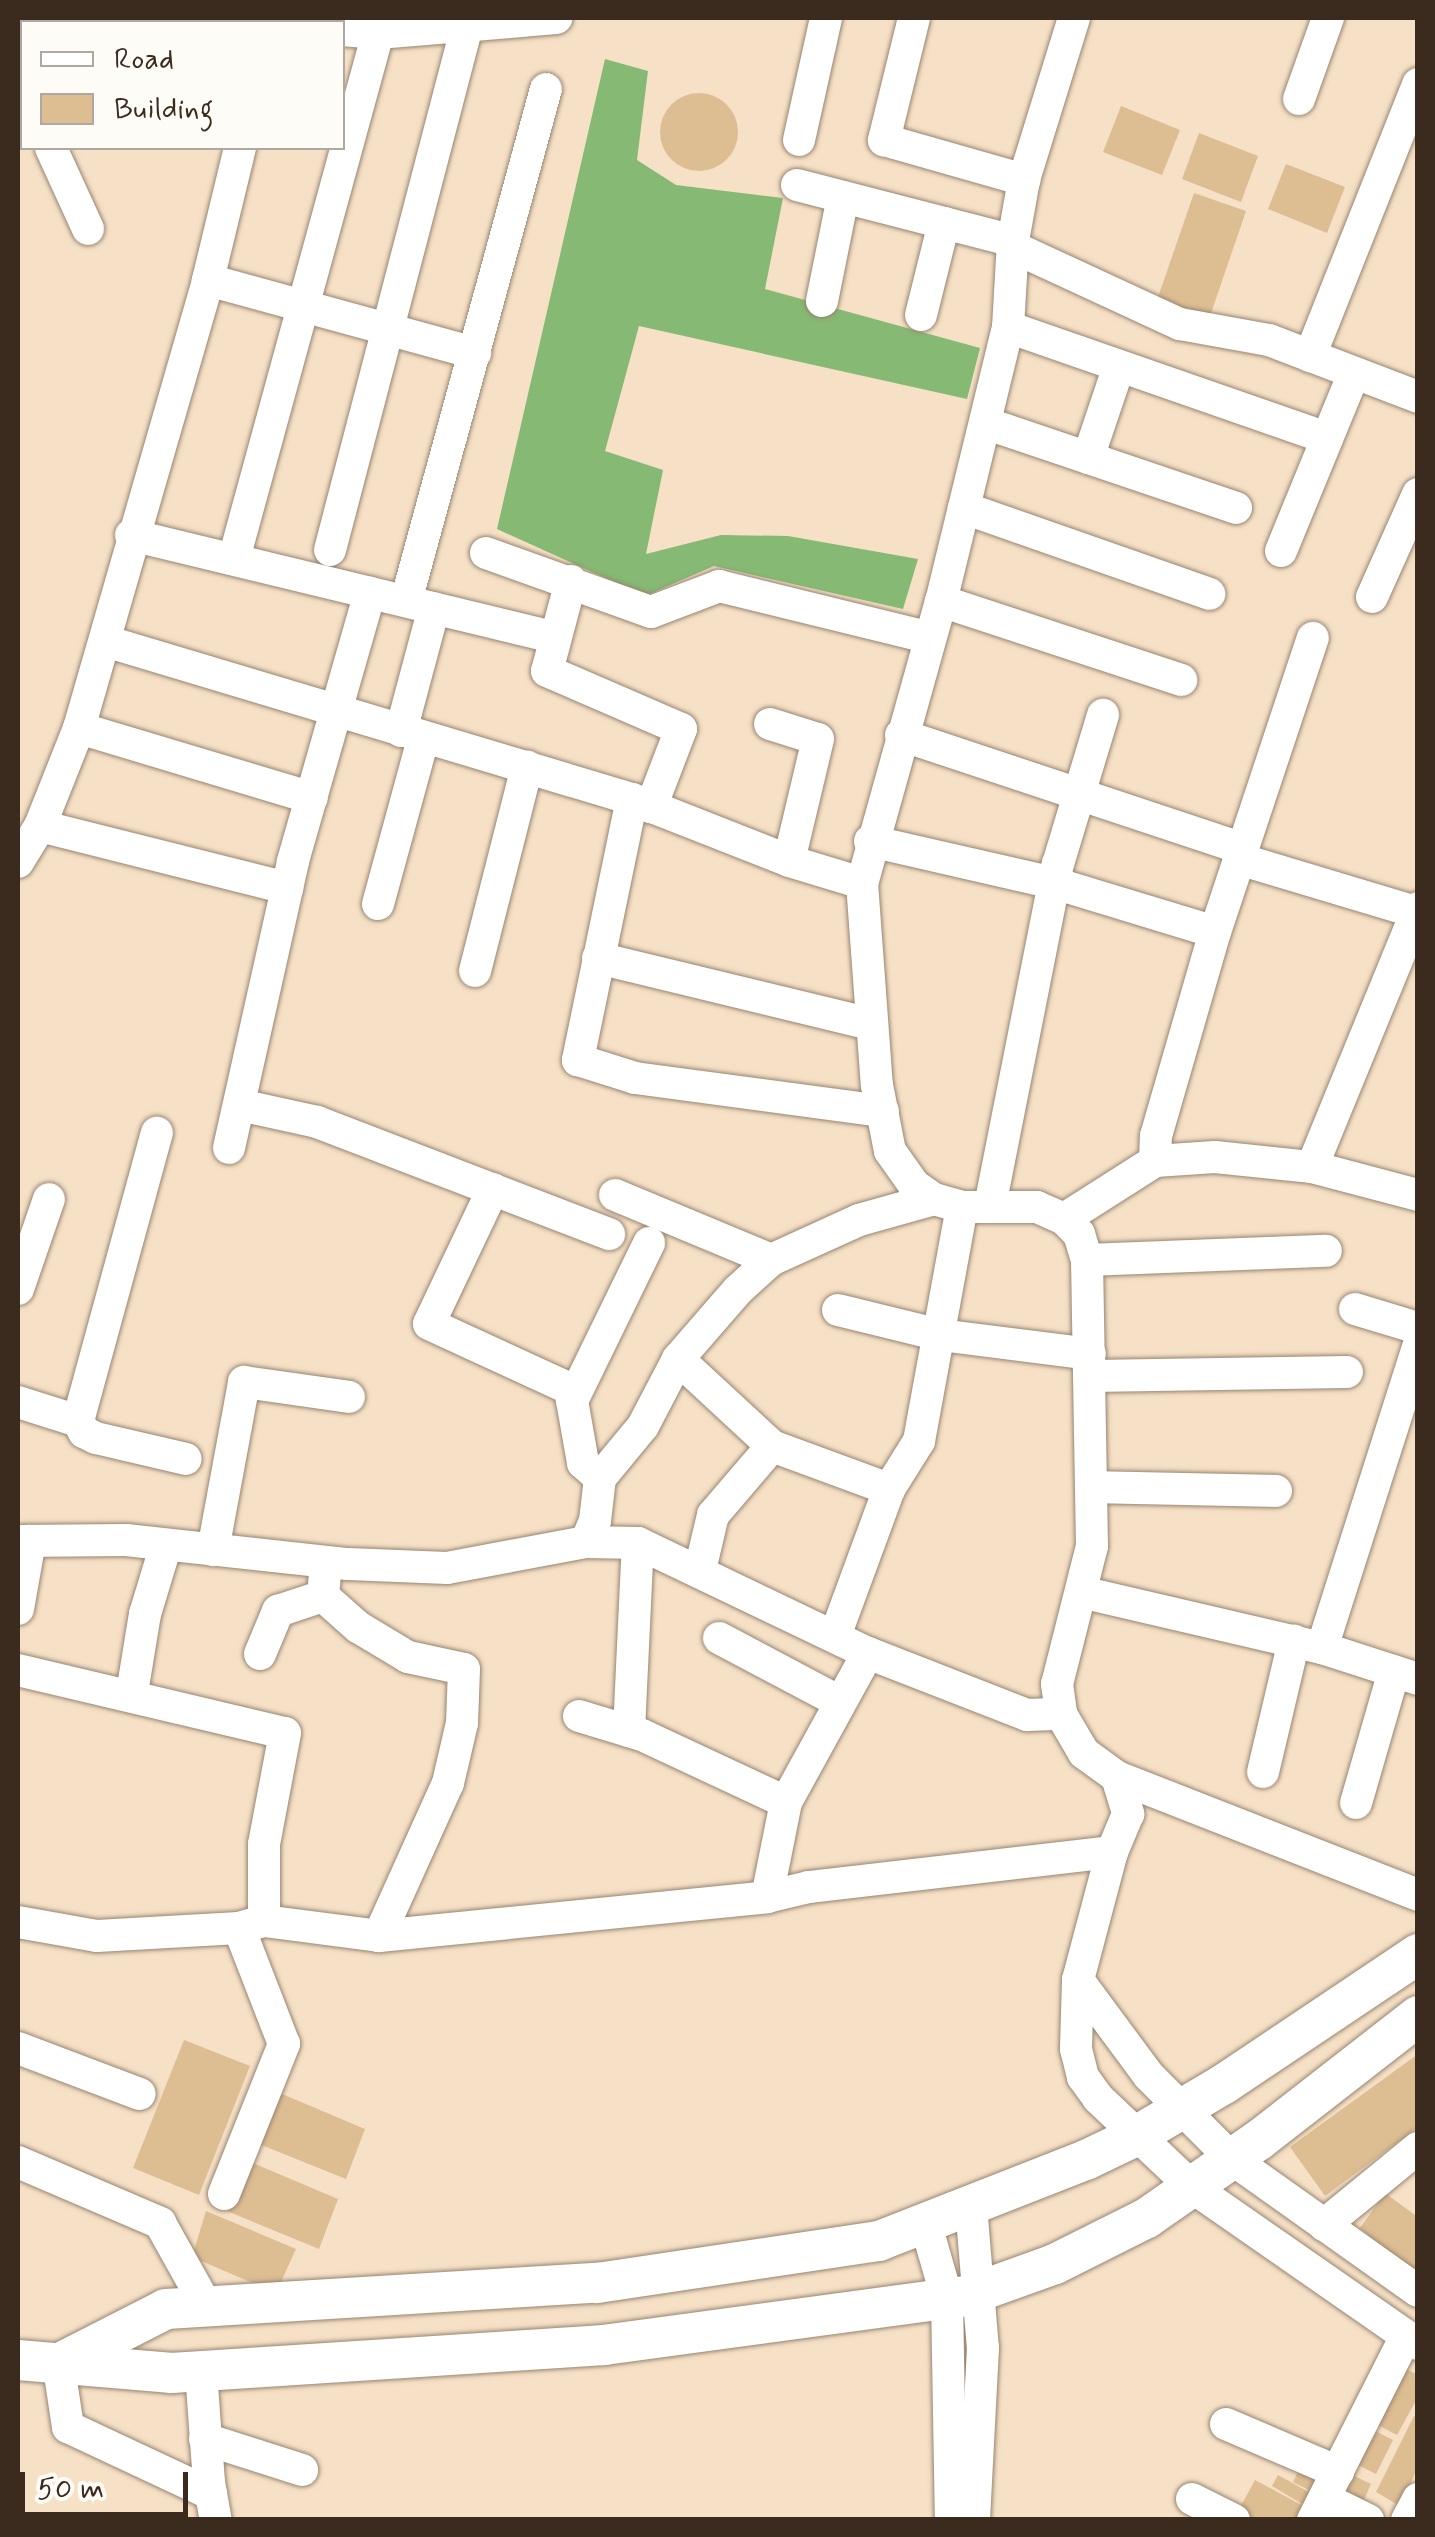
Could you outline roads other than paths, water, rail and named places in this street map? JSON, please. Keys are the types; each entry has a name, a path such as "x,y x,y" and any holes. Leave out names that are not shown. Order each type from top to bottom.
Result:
{"main road":[{"path":"61,2361 166,2309 597,2283 879,2241 1136,2136 1182,2110 1418,1954"},
{"path":"18,2360 172,2372 604,2345 964,2294 1086,2249 1148,2218 1232,2159 1418,2016"}],"street":[{"path":"345,30 378,33 556,18"},
{"path":"800,140 826,18"},
{"path":"914,18 884,140 1024,180"},
{"path":"962,1204 900,1171 890,1152 871,1024 862,883 870,841 942,601 1008,328 1013,244 1024,180 1074,18"},
{"path":"1300,99 1328,18"},
{"path":"330,550 467,26"},
{"path":"238,544 378,33"},
{"path":"1310,356 1418,84"},
{"path":"410,583 546,89"},
{"path":"52,150 88,228"},
{"path":"18,862 40,826 78,728 208,280 240,150"},
{"path":"797,185 1013,244 1180,324 1269,340 1418,397"},
{"path":"822,301 843,197"},
{"path":"921,315 944,223"},
{"path":"208,280 475,353"},
{"path":"1008,328 1327,438"},
{"path":"1088,458 1118,366"},
{"path":"1281,551 1354,373"},
{"path":"985,423 1236,508"},
{"path":"1372,597 1418,494"},
{"path":"964,508 1209,594"},
{"path":"131,535 553,636"},
{"path":"486,554 652,612 719,586 930,638"},
{"path":"570,581 546,664 551,674 681,729 642,803 598,958 578,1060 635,1078 883,1111"},
{"path":"230,1148 287,888 370,593"},
{"path":"942,601 1181,680"},
{"path":"378,904 434,608"},
{"path":"1155,1161 1156,1136 1215,932 1312,638"},
{"path":"105,641 642,803 789,861 862,883"},
{"path":"835,1636 889,1489 919,1442 962,1204 1103,715"},
{"path":"770,724 818,739 789,861"},
{"path":"78,728 312,798"},
{"path":"902,735 1078,793 1241,854 1417,910 1312,1167"},
{"path":"474,971 527,767"},
{"path":"40,826 287,888"},
{"path":"870,841 1054,883 1215,932"},
{"path":"598,958 871,1024"},
{"path":"240,1104 318,1122 608,1234"},
{"path":"157,1133 78,1420 84,1432 96,1438 186,1459"},
{"path":"1064,1219 1155,1161 1215,1157 1312,1167 1417,1195"},
{"path":"493,1189 429,1324 570,1389 583,1464 600,1478"},
{"path":"615,1195 771,1260"},
{"path":"18,1289 49,1199"},
{"path":"586,1542 595,1521 600,1478 642,1426 678,1358 771,1260 859,1220 962,1204 1037,1207 1064,1219 1079,1234 1087,1260 1092,1546 1058,1684 1061,1714 1084,1753 1117,1778 1418,1895"},
{"path":"572,1401 649,1243"},
{"path":"1087,1260 1326,1251"},
{"path":"1355,1309 1418,1328"},
{"path":"838,1310 1090,1365 1347,1372"},
{"path":"1264,1772 1418,1347"},
{"path":"678,1358 772,1446 889,1489"},
{"path":"212,1550 244,1382 349,1397"},
{"path":"18,1402 78,1420"},
{"path":"700,1570 713,1515 772,1446"},
{"path":"1092,1487 1276,1491"},
{"path":"18,1609 24,1541 166,1545 326,1562 447,1568 586,1542 638,1543 868,1653 1027,1715 1061,1714"},
{"path":"630,1731 638,1543"},
{"path":"132,1693 145,1614 166,1545"},
{"path":"323,1596 326,1562"},
{"path":"1081,1592 1410,1672 1356,1803"},
{"path":"260,1654 278,1611 323,1596"},
{"path":"323,1596 358,1626 408,1657 464,1669 462,1723 448,1782 379,1936"},
{"path":"719,1638 840,1702"},
{"path":"767,1897 786,1802 868,1653"},
{"path":"18,1670 132,1693 285,1732 252,1925 284,2044 224,2194"},
{"path":"578,1716 630,1731 786,1802"},
{"path":"1117,1778 1128,1814 1112,1852 1078,1980 1076,2049 1084,2076 1136,2136 1192,2187 1412,2340 1325,2497"},
{"path":"18,1922 97,1936 252,1925 379,1936 767,1897 809,1887 1112,1852"},
{"path":"1078,1980 1149,2076 1232,2159 1418,2291"},
{"path":"18,2048 140,2094"},
{"path":"18,2162 160,2223 208,2307"},
{"path":"1324,2225 1412,2162"},
{"path":"951,2520 971,2206"},
{"path":"926,2225 964,2294 983,2348 974,2520"},
{"path":"61,2361 68,2427 219,2511"},
{"path":"202,2371 206,2438 219,2511"},
{"path":"1226,2424 1325,2497 1368,2520"},
{"path":"206,2438 302,2470"},
{"path":"1407,2520 1418,2499"},
{"path":"1192,2500 1234,2520"}]}
